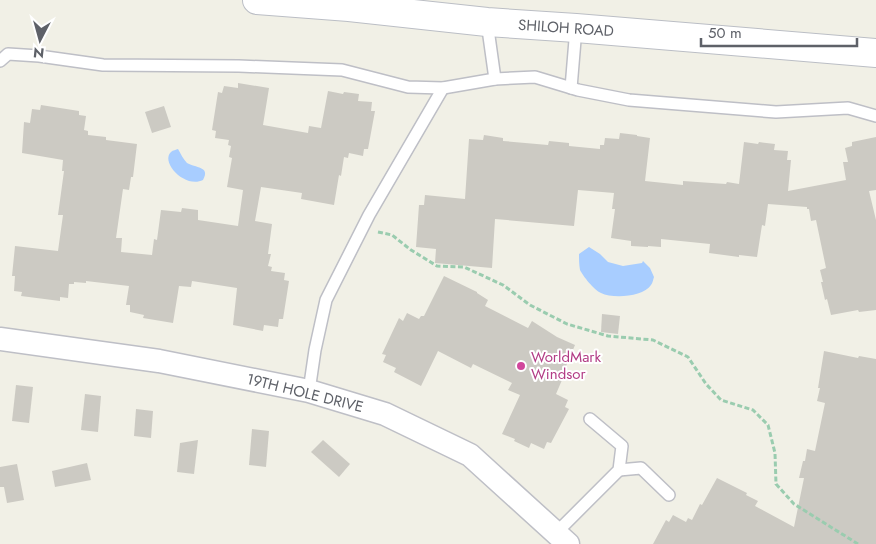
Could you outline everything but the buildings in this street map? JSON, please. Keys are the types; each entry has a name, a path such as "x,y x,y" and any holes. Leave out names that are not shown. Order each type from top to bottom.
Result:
{"main road":[{"name":"SHILOH ROAD","path":"271,0 354,2 487,22 876,53"}],"street":[{"name":"19TH HOLE DRIVE","path":"0,339 159,361 309,391 385,414 470,455 562,538"}],"lane":[{"path":"487,22 495,79"},
{"path":"571,88 576,28"},
{"path":"0,61 8,54 39,56 103,65 239,66 342,70 408,87 443,88 495,79 535,77 571,88 629,100 776,112 848,108 876,116"},
{"path":"309,391 315,350 326,300 362,229 443,88"},
{"path":"562,538 619,470 622,446 590,419"},
{"path":"619,470 641,468 670,495"}],"path":[{"path":"362,229 392,235 411,250 437,266 464,267 503,285 530,305 568,324 608,336 653,340 688,358 706,384 721,400 753,410 768,425 775,453 776,484 794,504 858,544"}],"water":[{"path":"178,149 187,163 204,170 203,180 189,181 176,173 169,162 168,156 172,151"},
{"path":"589,247 608,262 623,266 642,263 643,261 650,268 654,277 652,284 641,292 628,296 606,295 598,291 589,283 580,270 579,254"}],"place":[{"name":"WorldMark Windsor","path":"521,366"}]}
